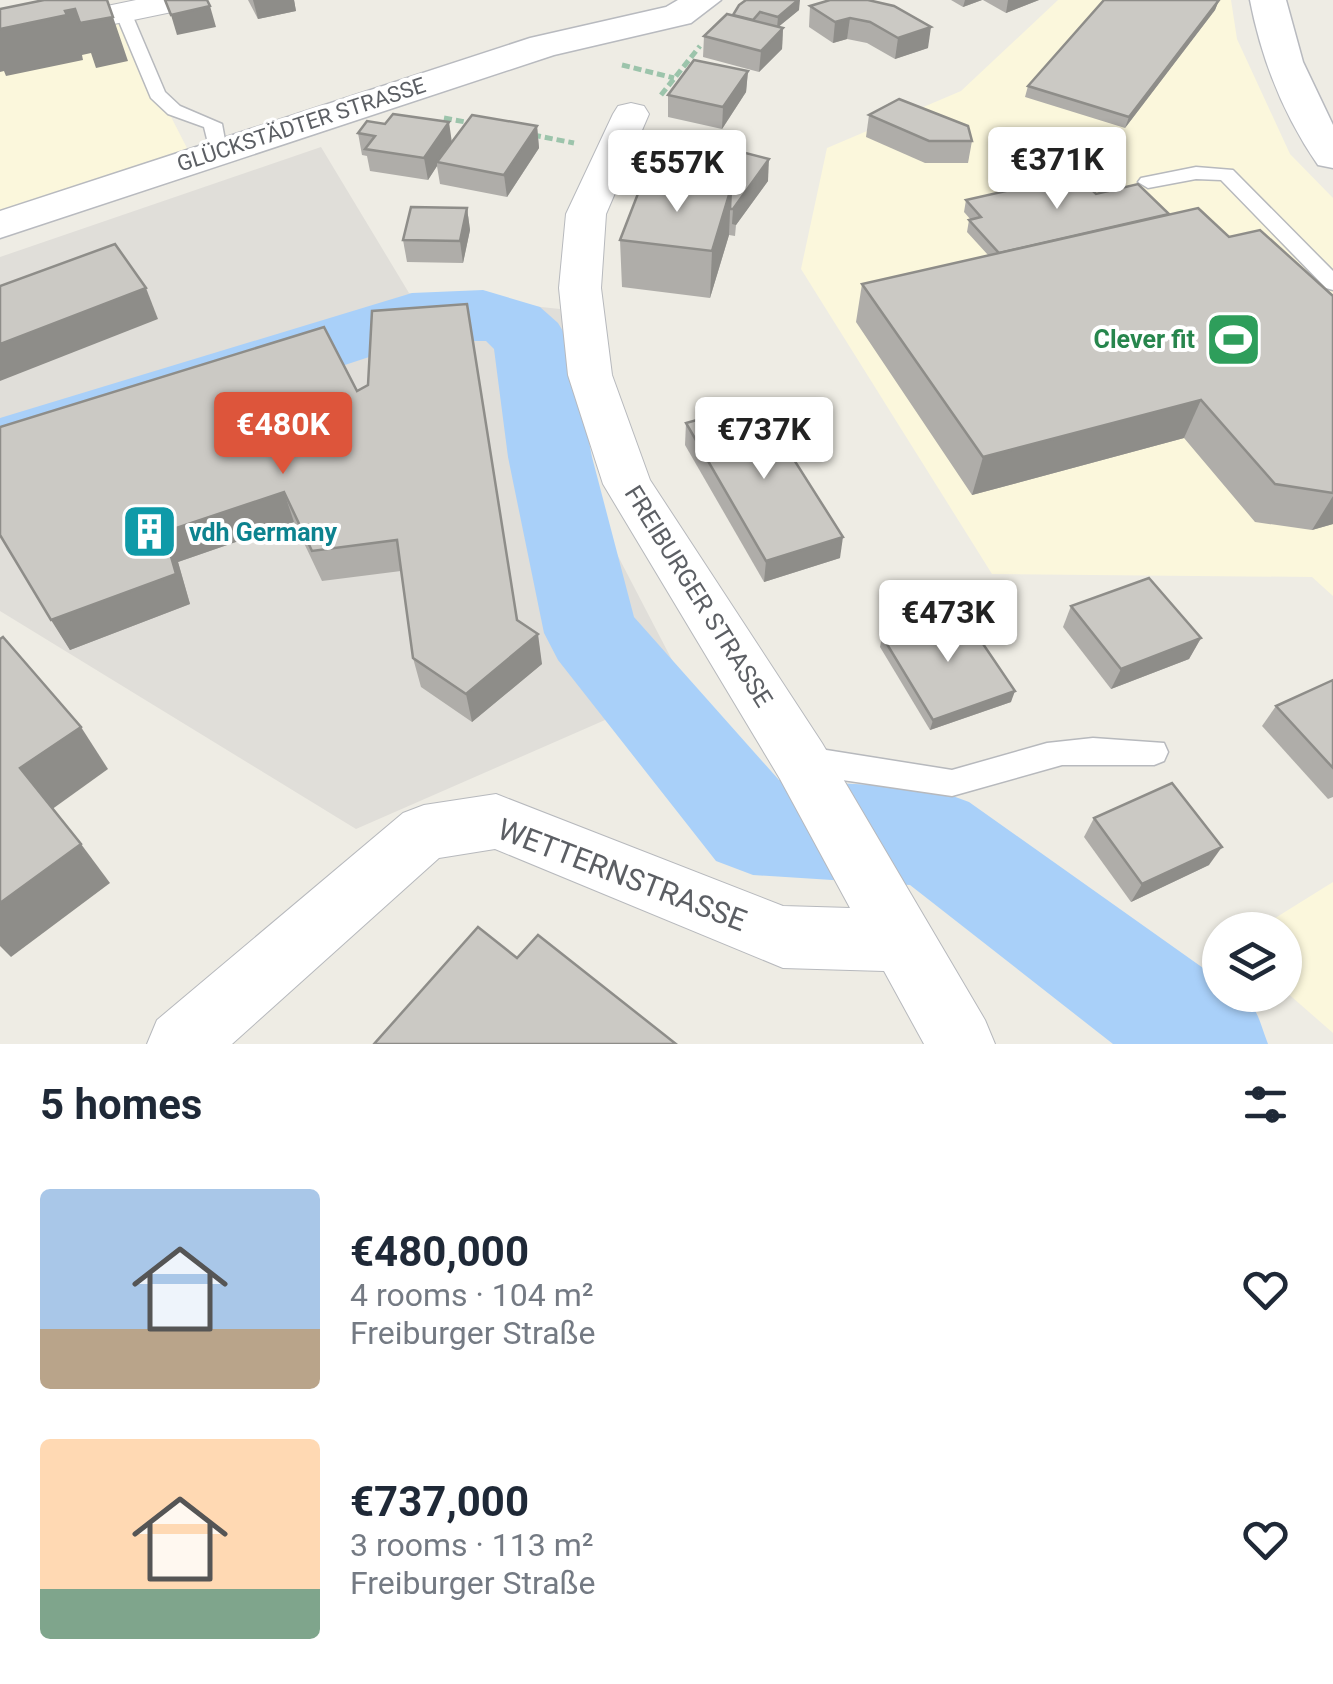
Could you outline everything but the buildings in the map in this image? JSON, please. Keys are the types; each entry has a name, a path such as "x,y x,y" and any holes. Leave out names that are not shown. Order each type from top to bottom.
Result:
{"main road":[{"name":"GLÜCKSTÄDTER STRASSE","path":"0,225 374,100 604,30 646,14 666,0"},
{"name":"GLÜCKSTÄDTER STRASSE","path":"604,30 678,15 703,0"},
{"path":"1268,0 1284,67 1332,153"}],"street":[{"path":"86,20 185,0"},
{"name":"FREIBURGER STRASSE","path":"623,131 586,214 580,288 590,375 627,484 801,761 961,1044"},
{"name":"WETTERNSTRASSE","path":"181,1044 424,833 496,821 782,937 900,940"}],"lane":[{"path":"123,12 157,94 174,110 213,124 218,151"},
{"path":"1148,182 1196,172 1226,174 1333,283"},
{"path":"1309,259 1333,256"},
{"path":"801,761 831,760 921,782 958,783 1035,758 1096,748 1154,752"}],"path":[{"path":"532,135 623,131 654,103 702,44"},
{"path":"374,100 478,124"}],"shaded area":[{"path":"1058,0 1231,0 1237,39 1290,154 1333,198 1333,596 1312,577 992,574 801,269 827,148 961,91"},
{"path":"123,23 188,150 0,213 0,48"},
{"path":"321,147 409,293 560,309 593,508 685,685 356,829 0,611 0,257"},
{"path":"1333,882 1333,1033 1302,1006 1302,912 1285,912"}],"waterway":[{"path":"0,448 412,317 483,314 513,324 531,341 550,457 591,633 753,827 931,837 1209,1044"}],"place":[{"name":"Clever fit","path":"1234,339"},
{"name":"vdh Germany","path":"150,532"}]}
